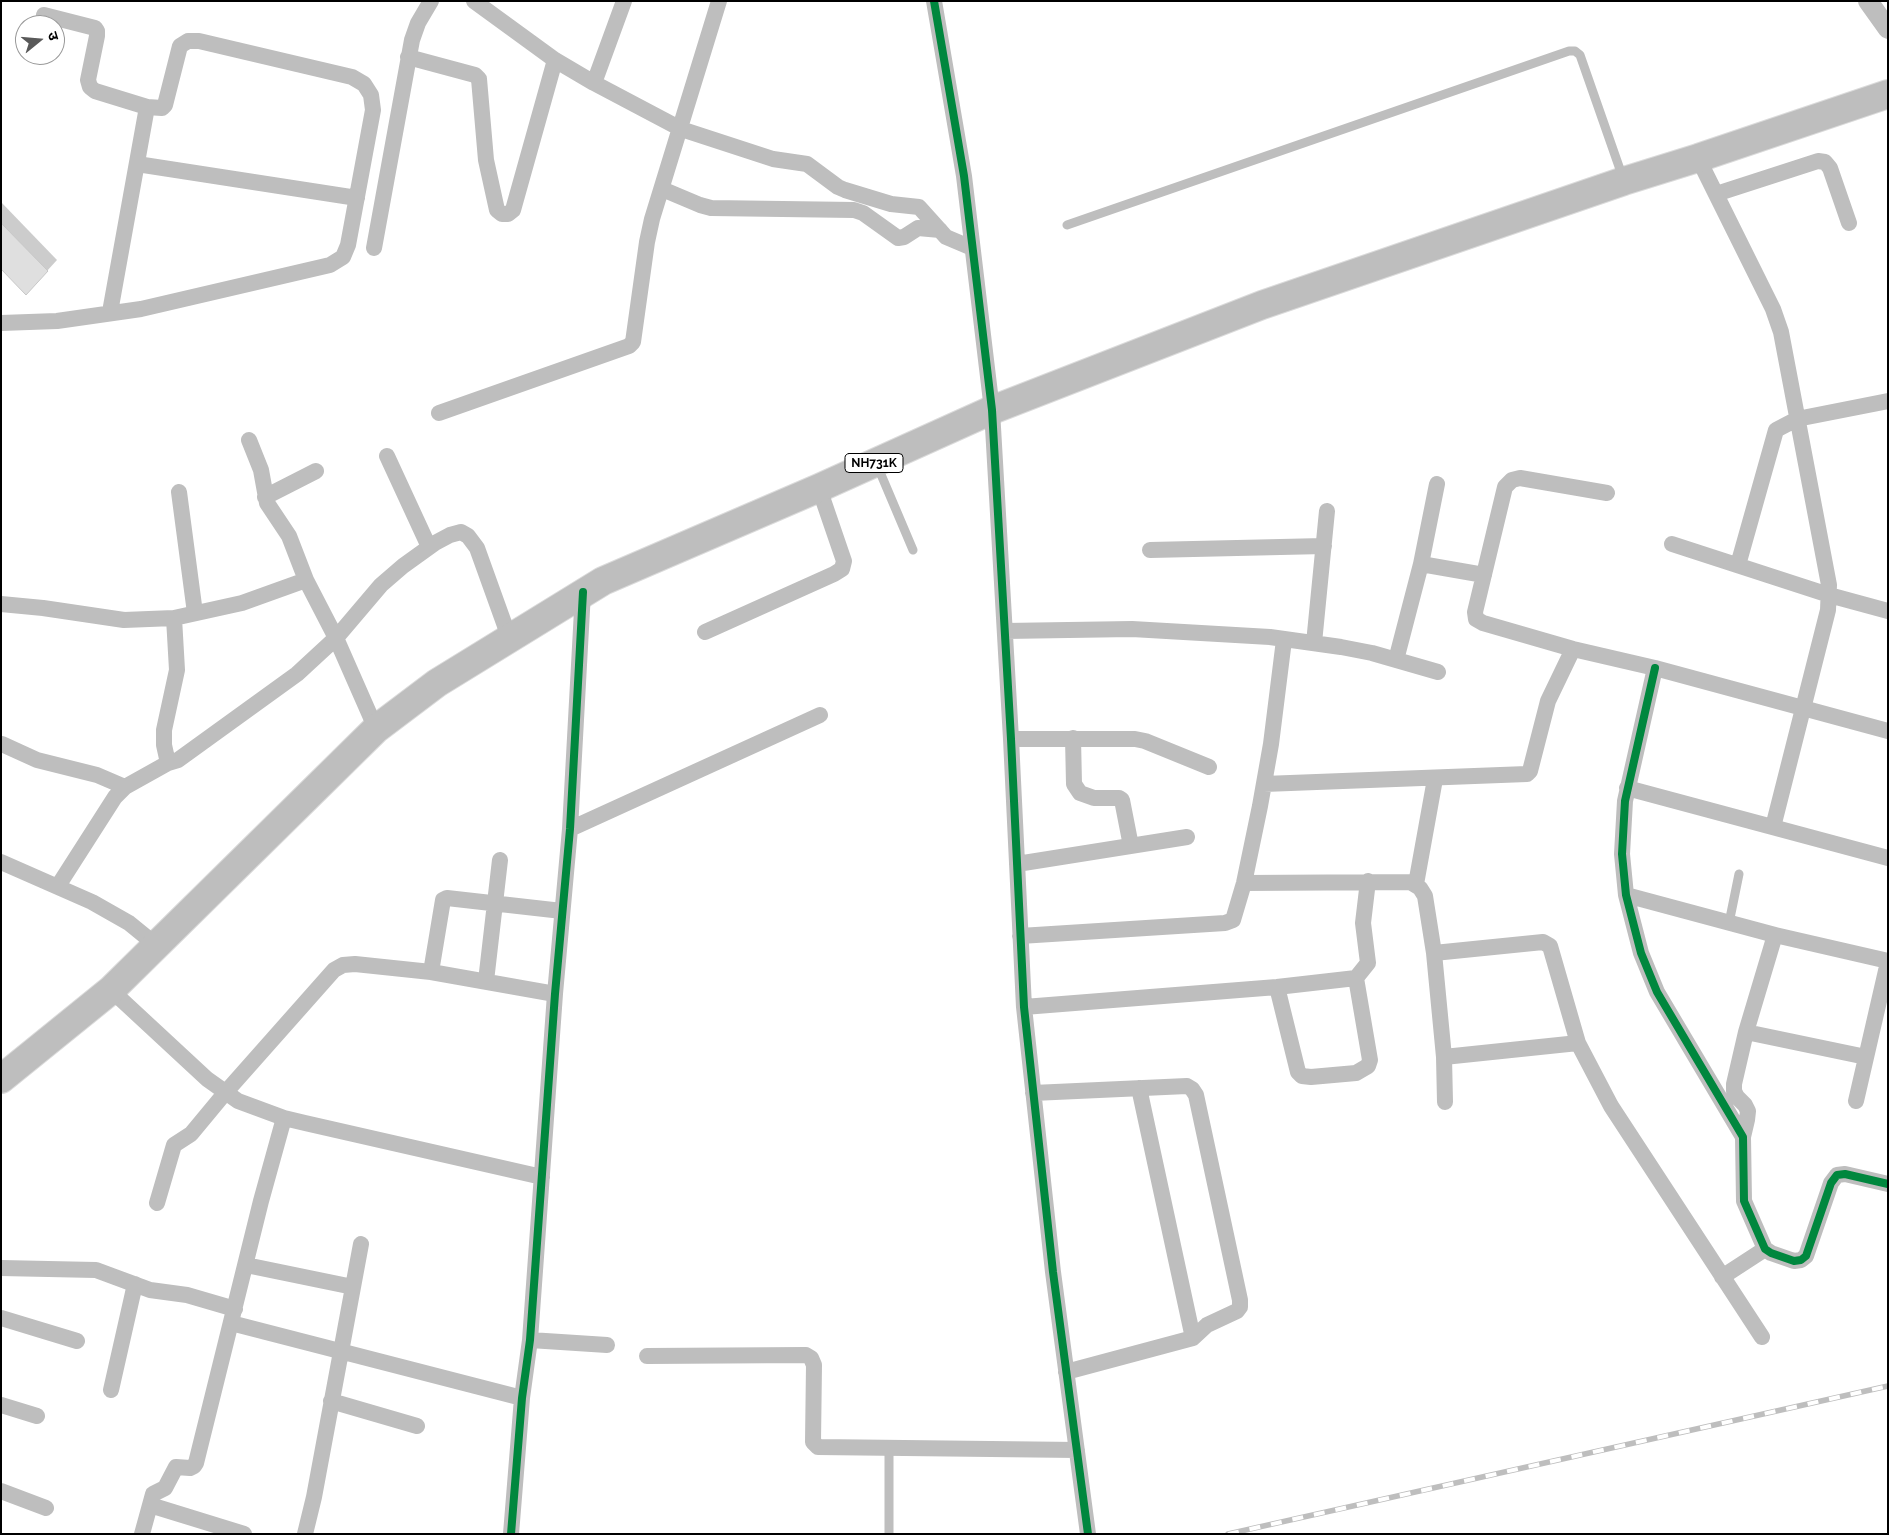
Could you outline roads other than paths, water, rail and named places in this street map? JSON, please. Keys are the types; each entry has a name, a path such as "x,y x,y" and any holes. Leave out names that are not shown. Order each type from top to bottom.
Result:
{"highway":[{"name":"NH731K","path":"1,1079 112,990 376,729 437,683 603,581 819,488 992,410 1262,305 1624,181 1888,94"}],"street":[{"path":"374,248 408,58 415,30 431,1"},
{"path":"474,1 555,60 594,83 681,128 773,160 807,164 845,190 891,204 919,207 950,240 972,248"},
{"path":"594,83 624,1"},
{"path":"438,413 629,346 633,342 647,242 719,1"},
{"path":"934,1 962,167 992,410 1024,1007 1050,1243 1088,1534"},
{"path":"1868,1 1888,29"},
{"path":"1,323 57,321 110,312 142,309 330,265 344,257 348,245 373,110 371,95 364,84 352,77 199,41 188,41 180,46 165,105 162,108 148,107 95,91 90,87 88,80 98,32 94,28 65,20"},
{"path":"408,58 475,75 479,79 486,160 497,210 502,214 508,214 513,210 555,60"},
{"path":"110,312 148,107"},
{"path":"1698,158 1774,309 1829,585 1828,610 1773,827"},
{"path":"1716,194 1818,161 1825,162 1830,168 1849,223"},
{"path":"137,164 357,198"},
{"path":"662,190 711,208 854,210 863,213 898,238 904,237 918,228 940,230"},
{"path":"1738,565 1774,434 1780,426 1797,419 1888,401"},
{"path":"249,440 261,470 265,497 289,536 306,580 336,638 376,729"},
{"path":"387,456 429,547"},
{"path":"265,497 316,472"},
{"path":"1607,493 1520,478 1512,480 1505,487 1475,612 1476,618 1482,623 1572,649 1655,668 1888,731"},
{"path":"1396,660 1421,564 1437,484"},
{"path":"704,632 842,569 844,561 819,488"},
{"path":"179,492 195,613"},
{"path":"1314,643 1327,511"},
{"path":"58,886 114,797 125,788 168,763 178,760 275,691 319,655 336,638 381,584 429,547 450,535 461,532 468,536 477,548 509,637"},
{"path":"1672,544 1829,595 1888,611"},
{"path":"1150,550 1324,546"},
{"path":"1421,564 1484,575"},
{"path":"1,604 124,620 174,618 242,603 306,580"},
{"path":"511,1534 522,1398 530,1340 555,994 570,829 583,592"},
{"path":"168,763 164,736 177,670 174,618"},
{"path":"1005,630 1141,630 1270,637 1340,646 1438,672"},
{"path":"1020,936 1225,923 1232,920 1236,914 1244,883 1264,784 1284,640"},
{"path":"1264,784 1436,779 1527,774 1530,771 1548,701 1572,649"},
{"path":"1655,668 1627,788 1622,854 1626,895 1641,953 1657,992 1743,1136"},
{"path":"570,829 820,715"},
{"path":"1073,738 1074,784 1080,793 1094,798 1119,798 1122,800 1131,846"},
{"path":"1011,739 1123,738 1145,741 1209,767"},
{"path":"2,744 37,760 97,775 125,788"},
{"path":"1416,884 1436,779"},
{"path":"1627,788 1888,858"},
{"path":"1017,864 1187,837"},
{"path":"486,981 500,860"},
{"path":"1,862 58,886 112,913 129,923 156,945"},
{"path":"1024,1007 1277,987 1356,978 1368,963 1363,923 1368,882"},
{"path":"1244,883 1410,882 1420,888 1425,896 1434,953 1444,1057 1445,1102"},
{"path":"1626,895 1775,935 1888,961 1856,1101"},
{"path":"431,972 443,900 447,898 562,911"},
{"path":"1775,935 1746,1032 1734,1084 1734,1091 1737,1097 1746,1105 1748,1111 1743,1136 1744,1201 1765,1248 1794,1261 1801,1260 1806,1256 1831,1183 1837,1175 1846,1174 1888,1184"},
{"path":"1434,953 1543,942 1550,946 1578,1044 1622,1124 1762,1337"},
{"path":"157,1203 172,1148 176,1143 191,1134 225,1092 334,970 343,965 355,964 431,972 555,994"},
{"path":"1277,987 1298,1072 1302,1076 1311,1077 1356,1073 1368,1066 1370,1060 1356,978"},
{"path":"112,990 207,1079 238,1101 284,1118 542,1177"},
{"path":"1746,1032 1866,1058"},
{"path":"1444,1057 1578,1044"},
{"path":"1033,1093 1187,1086 1192,1089 1196,1095 1240,1300 1240,1307 1237,1311 1211,1323 1193,1338 1066,1372"},
{"path":"1139,1088 1193,1338"},
{"path":"142,1534 152,1494 165,1488 173,1469 178,1466 190,1468 196,1463 284,1118"},
{"path":"305,1534 314,1497 361,1244"},
{"path":"1722,1277 1765,1248"},
{"path":"246,1265 353,1287"},
{"path":"1,1268 96,1270 150,1290 187,1295 233,1316 341,1350 522,1398"},
{"path":"111,1390 135,1284"},
{"path":"1,1318 77,1341"},
{"path":"530,1340 607,1345"},
{"path":"647,1356 806,1355 811,1358 814,1365 813,1442 818,1447 1077,1450"},
{"path":"331,1401 417,1426"},
{"path":"1,1405 37,1416"},
{"path":"1,1491 46,1508"},
{"path":"150,1505 244,1534"}],"lane":[{"path":"1067,225 1569,51 1575,51 1580,55 1624,181"},
{"path":"876,462 913,550"},
{"path":"1730,923 1738,874"},
{"path":"889,1449 889,1534"}],"railway":[{"path":"1228,1534 1888,1386"}]}
